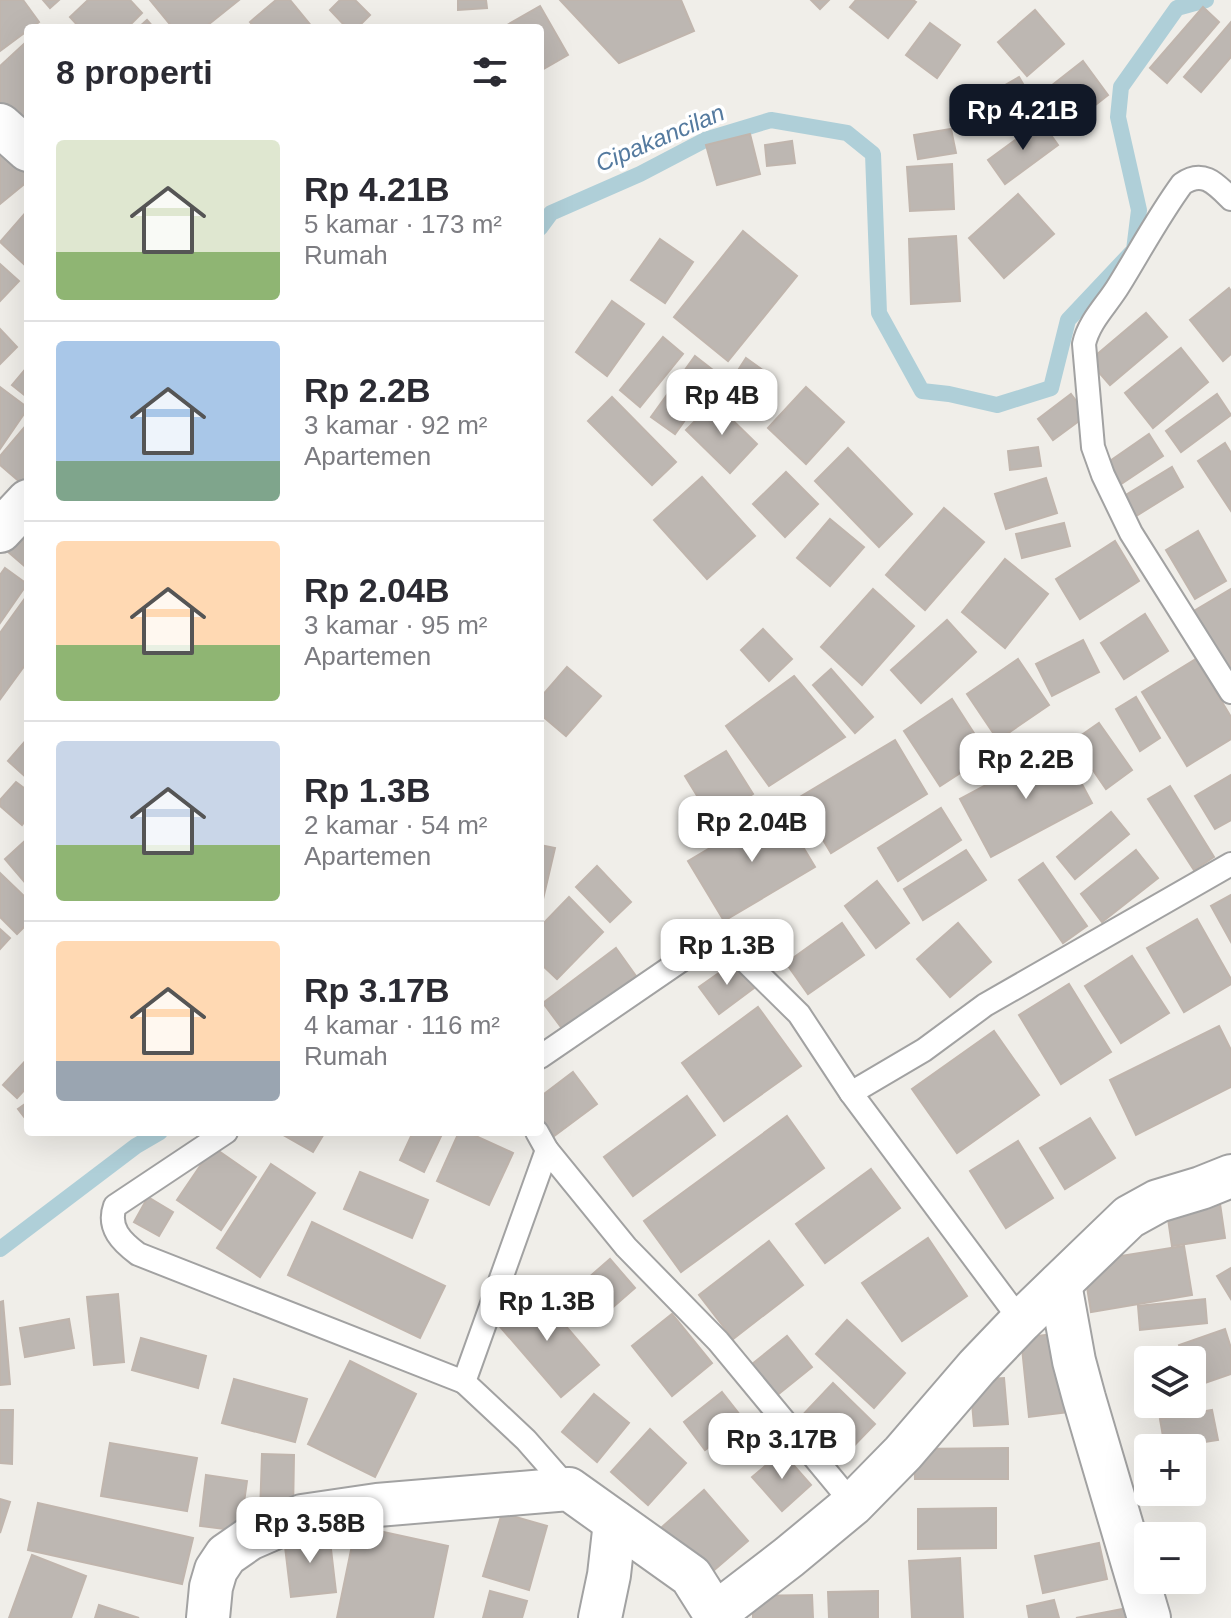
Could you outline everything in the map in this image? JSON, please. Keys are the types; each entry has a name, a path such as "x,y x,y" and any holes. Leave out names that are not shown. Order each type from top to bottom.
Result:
{"street":[{"path":"0,125 24,146"},
{"path":"0,531 24,505"},
{"path":"208,1618 211,1587 216,1570 226,1555 249,1539 302,1516 377,1505 569,1489 691,1576 716,1616 853,1504 1021,1321 1129,1217 1158,1201 1231,1176"},
{"path":"1060,1284 1077,1374 1149,1618"},
{"path":"600,1618 615,1522"}],"lane":[{"path":"1231,199 1205,178 1189,179 1182,184 1087,331 1084,344 1093,447 1103,475 1131,533 1231,692"},
{"path":"851,1093 924,1050 985,1005 1231,864"},
{"path":"544,1054 689,955 720,947 734,950 799,1014 851,1093 1021,1321"},
{"path":"220,1136 115,1206 112,1215 122,1242 138,1254 464,1382 526,1440 569,1489"},
{"path":"464,1382 542,1141"},
{"path":"542,1141 626,1247 718,1341 853,1504"}],"building":[{"path":"0,0 23,0 39,22 24,24 24,33 0,51"},
{"path":"43,0 59,0 50,8"},
{"path":"88,0 130,0 142,13 131,24 76,24 70,17"},
{"path":"150,0 239,0 209,24 170,24"},
{"path":"276,0 290,0 310,24 252,24 250,22"},
{"path":"340,0 355,0 370,15 361,24 343,24 330,10"},
{"path":"458,0 486,0 487,8 458,10"},
{"path":"560,0 681,0 694,31 619,63"},
{"path":"811,0 829,0 820,9"},
{"path":"856,0 916,2 888,38 850,7"},
{"path":"540,6 568,55 544,69 544,24 509,24"},
{"path":"1203,7 1219,22 1167,83 1150,68"},
{"path":"1035,10 1064,44 1027,76 998,42"},
{"path":"1231,22 1231,57 1201,92 1184,77"},
{"path":"930,23 960,45 937,78 906,55"},
{"path":"24,44 24,122 16,129 0,112 0,66"},
{"path":"1083,61 1108,95 1071,124 1046,90"},
{"path":"1019,77 1037,108 997,132 979,100"},
{"path":"1041,121 1058,145 1005,184 988,160"},
{"path":"951,129 956,153 918,159 914,135"},
{"path":"750,134 760,174 717,185 706,145"},
{"path":"0,137 24,166 24,184 0,204"},
{"path":"792,141 795,163 767,166 765,145"},
{"path":"952,164 954,209 910,211 907,167"},
{"path":"1018,194 1054,234 1004,278 969,238"},
{"path":"24,215 24,264 0,242"},
{"path":"743,231 797,276 728,361 674,317"},
{"path":"956,236 960,301 911,304 909,239"},
{"path":"660,239 693,262 665,303 631,280"},
{"path":"0,264 19,281 0,301"},
{"path":"1229,288 1231,354 1223,361 1190,320"},
{"path":"612,301 644,324 607,376 576,352"},
{"path":"1146,313 1167,337 1110,385 1089,361"},
{"path":"0,329 17,347 0,364"},
{"path":"663,337 683,354 640,407 620,390"},
{"path":"1181,348 1208,382 1153,428 1125,393"},
{"path":"695,356 718,374 675,434 651,417"},
{"path":"746,358 767,373 746,403 726,389"},
{"path":"24,371 24,395 12,385"},
{"path":"0,387 24,405 24,414 0,449"},
{"path":"806,387 844,422 806,464 768,428"},
{"path":"1071,394 1087,415 1053,440 1038,419"},
{"path":"1217,394 1231,415 1181,452 1166,431"},
{"path":"612,397 676,462 652,485 588,421"},
{"path":"714,402 757,444 730,473 686,430"},
{"path":"24,428 24,486 0,465 0,456"},
{"path":"1149,434 1163,456 1121,484 1107,463"},
{"path":"1225,443 1231,453 1231,511 1198,461"},
{"path":"1038,447 1041,466 1010,470 1008,451"},
{"path":"848,448 912,514 879,547 815,481"},
{"path":"1172,467 1183,487 1136,516 1124,496"},
{"path":"786,472 818,504 785,537 753,504"},
{"path":"702,477 755,536 707,579 654,520"},
{"path":"1046,478 1057,513 1006,529 995,494"},
{"path":"944,508 984,542 925,610 886,575"},
{"path":"24,518 24,566 0,545"},
{"path":"830,519 864,547 830,586 797,558"},
{"path":"1064,523 1070,546 1022,558 1016,534"},
{"path":"1198,531 1226,581 1195,599 1166,550"},
{"path":"1115,541 1139,581 1080,619 1056,579"},
{"path":"1005,559 1048,594 1005,648 962,612"},
{"path":"5,568 24,582 24,588 0,623 0,575"},
{"path":"873,589 914,626 862,685 821,647"},
{"path":"1231,589 1231,679 1192,612"},
{"path":"24,600 24,666 1,698 0,633"},
{"path":"1145,614 1168,651 1124,679 1101,643"},
{"path":"947,620 976,652 921,703 891,670"},
{"path":"763,629 792,659 769,681 741,650"},
{"path":"1083,640 1099,672 1052,696 1036,664"},
{"path":"1018,659 1049,705 998,740 967,694"},
{"path":"1196,659 1231,717 1231,739 1187,766 1142,692"},
{"path":"567,667 601,696 566,736 544,717 544,693"},
{"path":"831,669 873,717 855,733 813,685"},
{"path":"794,676 845,737 769,786 726,726"},
{"path":"1136,697 1160,738 1140,751 1116,709"},
{"path":"952,699 988,755 940,786 904,731"},
{"path":"1099,723 1132,770 1106,789 1073,741"},
{"path":"895,740 927,794 831,853 798,798"},
{"path":"24,743 24,775 8,761"},
{"path":"1061,745 1092,803 991,857 960,799"},
{"path":"726,751 753,794 712,820 685,776"},
{"path":"1231,775 1231,820 1215,829 1195,796"},
{"path":"16,782 24,788 22,825 0,806 0,800"},
{"path":"1170,786 1214,857 1194,870 1148,799"},
{"path":"779,807 815,867 724,921 688,861"},
{"path":"941,808 961,840 898,881 878,848"},
{"path":"1111,812 1129,834 1075,879 1057,857"},
{"path":"24,842 24,881 5,859"},
{"path":"544,846 555,848 544,895"},
{"path":"966,850 986,880 923,920 904,889"},
{"path":"1136,850 1158,878 1102,922 1081,894"},
{"path":"1043,863 1087,926 1063,943 1019,880"},
{"path":"597,866 631,902 610,922 576,887"},
{"path":"0,873 24,896 24,927 17,934 0,917"},
{"path":"877,881 909,923 876,948 845,906"},
{"path":"1231,895 1231,942 1211,906"},
{"path":"569,897 603,932 557,979 544,967 544,923"},
{"path":"1197,919 1231,984 1184,1012 1147,948"},
{"path":"842,923 864,955 808,994 786,963"},
{"path":"958,923 991,962 950,997 917,959"},
{"path":"0,929 10,938 0,949"},
{"path":"616,948 636,976 564,1031 544,1002"},
{"path":"1132,956 1169,1013 1121,1043 1085,986"},
{"path":"736,961 754,988 719,1014 699,987"},
{"path":"1069,984 1111,1052 1061,1084 1019,1015"},
{"path":"758,1007 801,1066 724,1121 682,1063"},
{"path":"1219,1026 1231,1050 1231,1087 1136,1135 1110,1080"},
{"path":"994,1031 1039,1095 957,1153 912,1089"},
{"path":"24,1062 24,1090 17,1098 3,1085"},
{"path":"573,1072 597,1104 554,1136 544,1122 544,1094"},
{"path":"687,1096 715,1135 633,1196 604,1157"},
{"path":"787,1116 824,1168 681,1272 644,1221"},
{"path":"1090,1118 1115,1158 1065,1189 1040,1148"},
{"path":"285,1136 323,1136 313,1152"},
{"path":"411,1136 441,1136 424,1172 400,1160"},
{"path":"457,1136 476,1136 513,1153 489,1205 437,1181"},
{"path":"1018,1141 1053,1198 1006,1228 970,1171"},
{"path":"213,1147 256,1177 221,1230 177,1200"},
{"path":"271,1164 315,1193 260,1277 217,1248"},
{"path":"871,1169 900,1208 825,1263 796,1224"},
{"path":"360,1172 428,1200 412,1238 344,1209"},
{"path":"148,1197 173,1212 159,1236 134,1222"},
{"path":"1219,1197 1225,1238 1172,1246 1166,1205"},
{"path":"312,1222 445,1286 420,1338 288,1275"},
{"path":"928,1238 967,1296 902,1341 862,1283"},
{"path":"769,1241 803,1285 733,1339 699,1295"},
{"path":"1184,1246 1192,1295 1091,1312 1083,1262"},
{"path":"610,1259 635,1288 597,1321 572,1292"},
{"path":"1231,1268 1231,1299 1217,1276"},
{"path":"534,1289 599,1365 561,1397 496,1322"},
{"path":"118,1294 124,1362 94,1365 87,1297"},
{"path":"1205,1299 1207,1323 1140,1330 1138,1306"},
{"path":"3,1301 10,1384 0,1385 0,1302"},
{"path":"672,1314 712,1363 672,1396 632,1346"},
{"path":"69,1319 74,1348 25,1357 20,1328"},
{"path":"847,1320 905,1373 874,1408 816,1354"},
{"path":"1225,1329 1231,1348 1231,1374 1206,1383 1206,1346 1179,1345"},
{"path":"1060,1333 1070,1412 1029,1417 1021,1338"},
{"path":"787,1336 812,1367 776,1396 751,1365"},
{"path":"141,1338 206,1356 198,1388 132,1370"},
{"path":"350,1361 416,1394 375,1477 308,1444"},
{"path":"1004,1378 1008,1424 974,1426 970,1380"},
{"path":"234,1379 307,1399 295,1442 222,1423"},
{"path":"833,1383 875,1424 840,1460 798,1420"},
{"path":"722,1392 744,1420 705,1450 684,1422"},
{"path":"594,1394 629,1423 597,1462 562,1432"},
{"path":"0,1410 13,1410 12,1464 0,1463"},
{"path":"1212,1410 1218,1440 1206,1442 1206,1434 1163,1434 1160,1419 1206,1418 1206,1411"},
{"path":"650,1429 686,1463 648,1505 611,1472"},
{"path":"110,1443 197,1458 187,1511 101,1496"},
{"path":"1008,1448 1008,1479 915,1479 914,1449"},
{"path":"782,1452 811,1485 782,1511 752,1477"},
{"path":"262,1454 294,1455 293,1514 260,1514"},
{"path":"206,1475 247,1481 240,1531 200,1526"},
{"path":"704,1490 748,1541 706,1577 662,1527"},
{"path":"0,1499 10,1502 0,1533"},
{"path":"38,1503 193,1538 182,1584 28,1550"},
{"path":"996,1508 996,1548 918,1549 918,1509"},
{"path":"502,1513 547,1526 529,1590 483,1576"},
{"path":"356,1526 448,1546 433,1618 337,1618"},
{"path":"329,1532 336,1592 291,1597 284,1538"},
{"path":"1099,1543 1107,1579 1043,1593 1035,1556"},
{"path":"32,1555 86,1576 71,1618 9,1618"},
{"path":"960,1558 963,1618 912,1618 909,1561"},
{"path":"490,1591 527,1601 522,1618 483,1618"},
{"path":"878,1591 878,1618 829,1618 828,1592"},
{"path":"812,1595 813,1618 753,1618 753,1596"},
{"path":"1054,1600 1059,1618 1029,1618 1027,1606"},
{"path":"99,1605 139,1618 95,1618"},
{"path":"1138,1606 1140,1618 1076,1618"}],"waterway":[{"name":"Cipakancilan","path":"544,223 551,213 640,174 705,140 771,120 847,133 873,154 879,313 922,391 997,405 1051,388 1068,320 1134,250 1139,210 1118,117 1121,87 1177,8 1206,0"},
{"name":"Cipakancilan","path":"0,1249 153,1136"}]}
